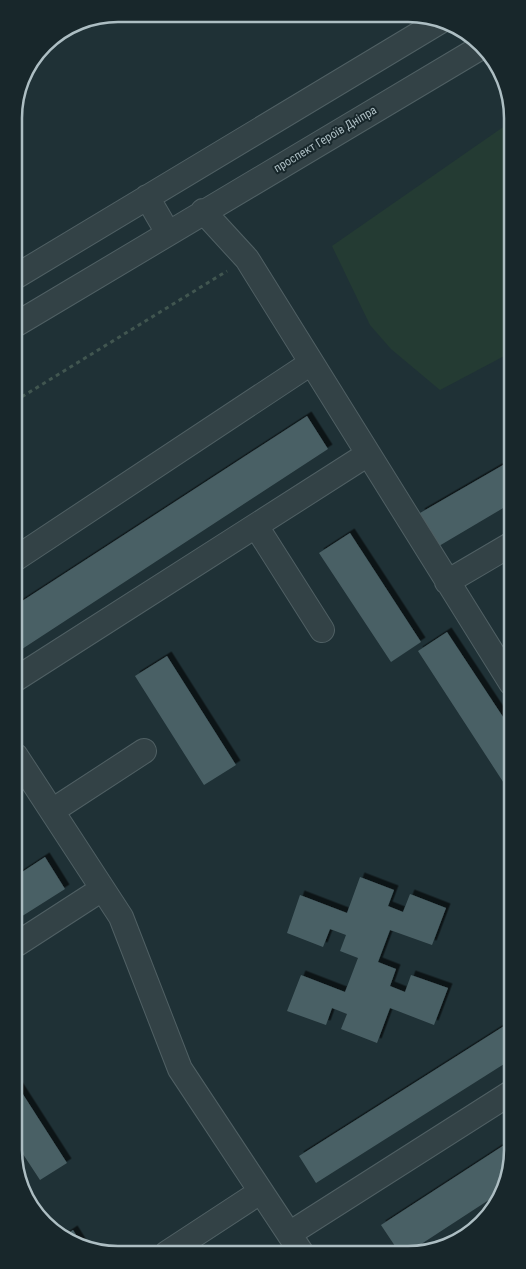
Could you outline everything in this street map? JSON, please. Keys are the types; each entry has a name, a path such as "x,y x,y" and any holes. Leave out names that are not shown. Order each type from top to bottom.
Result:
{"street":[{"path":"23,271 432,26"},
{"name":"проспект Героїв Дніпра","path":"23,320 203,211 475,50"},
{"path":"147,197 168,233"},
{"path":"203,211 247,259 503,671"},
{"path":"23,554 312,363"},
{"path":"22,675 368,454"},
{"path":"256,526 322,630"},
{"path":"447,582 504,549"},
{"path":"52,811 144,751"},
{"path":"22,766 120,917 180,1069 295,1243 503,1098"},
{"path":"22,940 102,889"},
{"path":"178,1246 260,1192"}],"path":[{"path":"23,396 247,259"}],"green space":[{"path":"504,126 504,356 440,390 391,349 370,325 332,246"}],"building":[{"path":"307,416 328,449 22,649 23,601"},
{"path":"504,465 504,508 439,546 420,513"},
{"path":"350,533 421,642 391,662 319,553"},
{"path":"447,632 503,718 503,782 418,651"},
{"path":"167,656 236,765 204,785 135,676"},
{"path":"45,857 65,889 22,916 22,872"},
{"path":"360,877 394,890 388,906 403,912 410,894 446,908 432,945 390,930 378,962 396,969 390,986 405,992 411,975 448,988 434,1025 390,1008 377,1043 341,1029 347,1014 332,1008 326,1025 287,1011 301,975 345,992 358,958 340,951 346,935 330,929 323,947 287,933 300,895 347,913"},
{"path":"503,1027 503,1065 316,1183 299,1156"},
{"path":"22,1093 67,1163 40,1180 22,1153"},
{"path":"503,1146 502,1169 490,1199 418,1246 395,1246 381,1225"},
{"path":"73,1230 78,1238 76,1237 69,1233"}]}
